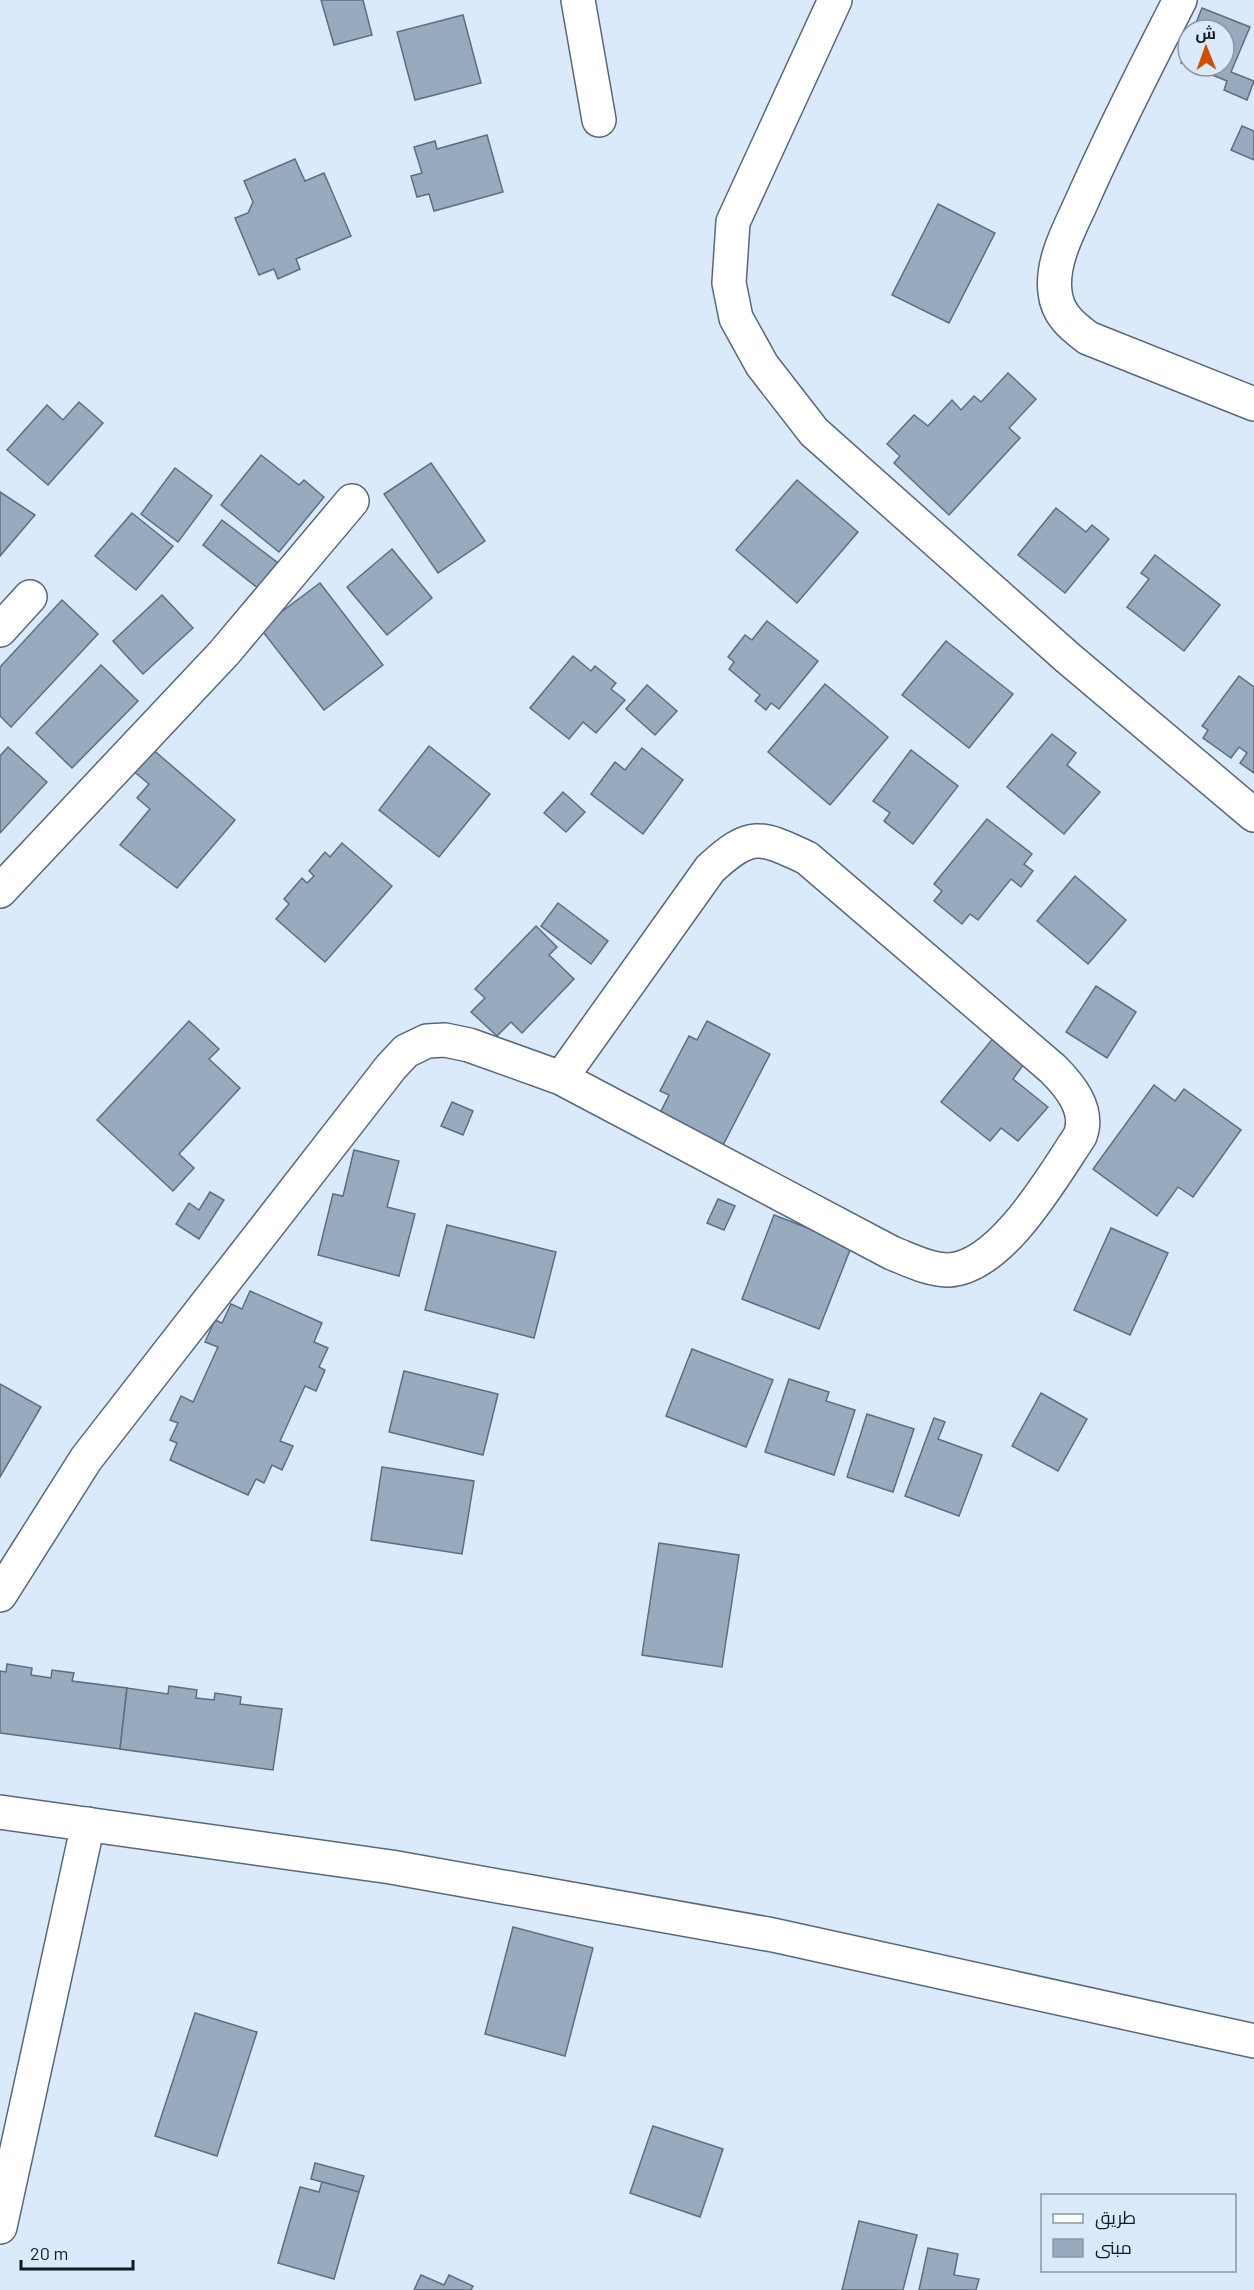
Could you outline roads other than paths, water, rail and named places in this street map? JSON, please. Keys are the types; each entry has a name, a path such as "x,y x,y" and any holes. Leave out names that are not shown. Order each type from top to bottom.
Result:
{"street":[{"path":"578,0 599,120"},
{"path":"835,0 733,222 729,283 736,318 762,365 814,432 1068,658 1254,816"},
{"path":"1180,0 1100,162 1062,247 1054,290 1058,307 1068,323 1088,338 1254,404"},
{"path":"0,891 224,653 351,501"},
{"path":"0,630 30,597"},
{"path":"0,1595 86,1459 327,1146 406,1051 427,1041 445,1040 469,1045 561,1078 892,1253 927,1266 946,1270 962,1268 980,1260 1023,1221 1080,1136 1084,1126 1083,1111 1063,1078 807,858 769,840 741,844 710,869 561,1078"},
{"path":"0,1812 391,1867 773,1935 1254,2041"},
{"path":"0,2228 88,1824"}]}
